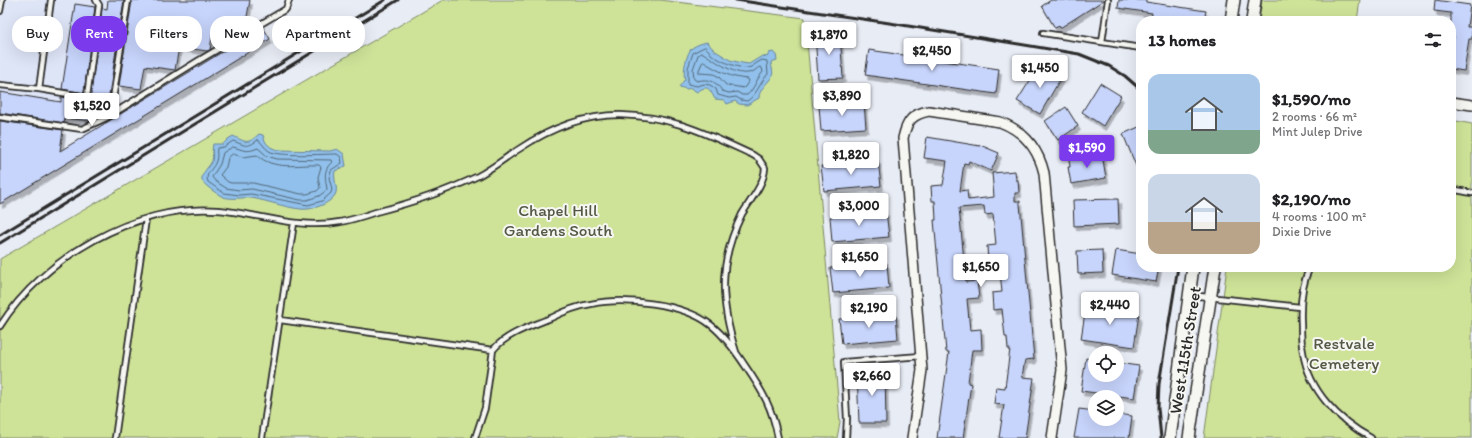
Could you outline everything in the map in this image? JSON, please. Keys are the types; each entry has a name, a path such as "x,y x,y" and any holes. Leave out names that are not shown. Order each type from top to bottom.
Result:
{"street":[{"path":"1232,16 1234,0"},
{"path":"1253,16 1255,0"},
{"path":"1456,103 1472,105"},
{"path":"912,438 921,378 921,356 903,144 905,130 909,121 920,112 929,111 1000,122 1010,126 1020,132 1033,146 1038,155 1044,173 1062,370 1052,438"},
{"name":"West 115th Street","path":"1170,438 1192,272"},
{"name":"West 115th Street","path":"1189,438 1214,272"}],"lane":[{"path":"0,11 2,0"},
{"path":"39,89 50,0"},
{"path":"0,85 39,89 86,98 99,5 96,0"},
{"path":"115,113 113,99 128,0"},
{"path":"0,117 82,129 115,113 198,61 286,9 289,0"},
{"path":"1102,42 1108,0"},
{"path":"1043,33 1136,47"},
{"path":"0,326 23,295 47,273 67,258 110,232 146,219 174,211 209,210 235,212 294,223 322,224 340,222 403,205 440,193 492,168 549,131 561,126 603,116 626,115 648,117 680,124 697,130 753,155 760,159 765,168 763,178 737,227 726,259 724,287 725,302 730,334 736,352"},
{"path":"1456,190 1472,192"},
{"path":"115,438 146,219"},
{"path":"262,438 294,223"},
{"path":"1308,272 1304,283 1300,307 1303,353 1314,384 1332,410 1343,420 1371,438"},
{"path":"1188,295 1300,307"},
{"path":"475,438 486,402 493,350 499,343 556,316 589,304 617,301 667,306 699,318 711,325 736,352 766,397 771,409 778,438"},
{"path":"280,320 493,350"},
{"path":"846,438 847,419 844,362 921,356"}],"shaded area":[{"path":"0,0 107,0 105,16 71,16 71,52 99,52 91,106 0,93"}],"green space":[{"name":"Chapel Hill Gardens South","path":"443,0 660,0 805,18 840,422 837,438 0,438 0,259 354,52 365,52 365,46"},
{"path":"1262,0 1360,0 1358,16 1260,16"},
{"name":"Restvale Cemetery","path":"1456,121 1472,124 1472,438 1204,438 1226,272 1456,272"}],"water":[{"path":"707,42 714,50 730,60 742,63 749,64 762,56 767,57 769,53 773,52 776,55 777,60 771,62 773,72 771,79 762,88 759,98 747,105 739,104 735,101 727,104 724,100 715,99 707,88 701,89 697,92 691,88 687,89 679,87 685,79 685,67 690,50 695,46"},
{"path":"259,134 263,135 268,145 278,150 330,151 337,149 344,154 346,166 335,171 336,192 333,198 327,203 319,206 302,209 251,198 223,197 211,190 203,182 202,177 204,172 212,161 213,144 223,144 233,136 244,141 249,141"}],"building":[{"path":"108,0 124,0 121,16 101,16 102,8 107,9"},
{"path":"132,0 250,0 247,16 210,16 210,50 207,51 202,50 202,16 135,16 135,52 178,52 175,70 145,66 141,89 119,86 124,52 127,52 127,33"},
{"path":"1051,0 1104,0 1060,28 1059,26 1055,28 1042,6"},
{"path":"1119,0 1146,0 1146,2 1206,11 1205,16 1152,16 1152,13 1118,8"},
{"path":"1435,0 1470,5 1467,27 1472,27 1472,39 1469,39 1464,71 1456,70 1456,16 1451,16 1451,13 1434,11"},
{"path":"75,4 95,7 94,16 73,16"},
{"path":"264,29 270,39 264,43"},
{"path":"71,30 71,52 89,52 84,93 62,89"},
{"path":"840,33 843,78 818,79 815,34"},
{"path":"869,50 999,69 996,94 865,75"},
{"path":"96,52 116,52 107,108 92,106 90,121 65,118 64,123 0,113 0,92 61,102 61,97 86,101 90,100"},
{"path":"222,52 249,52 0,204 0,121 63,130 60,151"},
{"path":"1041,63 1062,76 1040,114 1017,101"},
{"path":"1100,83 1121,96 1103,126 1082,112"},
{"path":"864,103 866,128 821,131 819,106"},
{"path":"1066,107 1078,126 1058,140 1045,121"},
{"path":"1136,128 1136,166 1123,134"},
{"path":"927,137 980,145 999,153 991,171 969,161 968,164 964,163 960,191 967,190 968,200 994,197 992,173 1015,171 1016,180 1018,180 1019,193 1015,193 1015,201 1020,201 1034,359 1025,360 1022,377 1034,378 1025,438 999,438 1004,405 994,404 996,387 1005,388 1010,349 1008,349 1007,337 1005,337 1002,309 993,310 992,293 1002,292 999,262 988,263 987,246 996,245 993,214 985,215 984,206 959,208 966,282 977,281 979,298 967,299 970,330 981,329 982,350 972,350 968,383 971,384 963,438 937,438 949,352 946,352 934,220 936,220 935,201 932,201 931,186 943,185 947,161 924,158"},
{"path":"1102,154 1106,178 1071,184 1068,167 1070,167 1069,159"},
{"path":"878,160 881,186 824,191 821,166"},
{"path":"1118,199 1119,224 1074,226 1073,200"},
{"path":"886,211 889,237 832,242 830,217"},
{"path":"1102,250 1103,273 1078,274 1077,251"},
{"path":"1116,250 1136,253 1136,272 1158,272 1156,282 1112,275"},
{"path":"887,263 889,288 833,293 830,268"},
{"path":"1086,306 1139,314 1134,347 1081,339"},
{"path":"896,314 898,339 842,344 839,319"},
{"path":"1086,358 1088,358 1088,382 1124,382 1124,364 1139,366 1134,398 1124,397 1124,390 1081,391"},
{"path":"885,370 886,423 859,423 857,371"},
{"path":"1079,409 1088,410 1088,426 1124,426 1124,415 1132,416 1129,438 1074,438"}],"railway":[{"path":"0,235 385,0"},
{"path":"0,243 398,0"},
{"path":"736,0 1079,54 1109,66 1125,76 1136,86"},
{"path":"1161,438 1158,408 1159,384 1177,272"}]}
